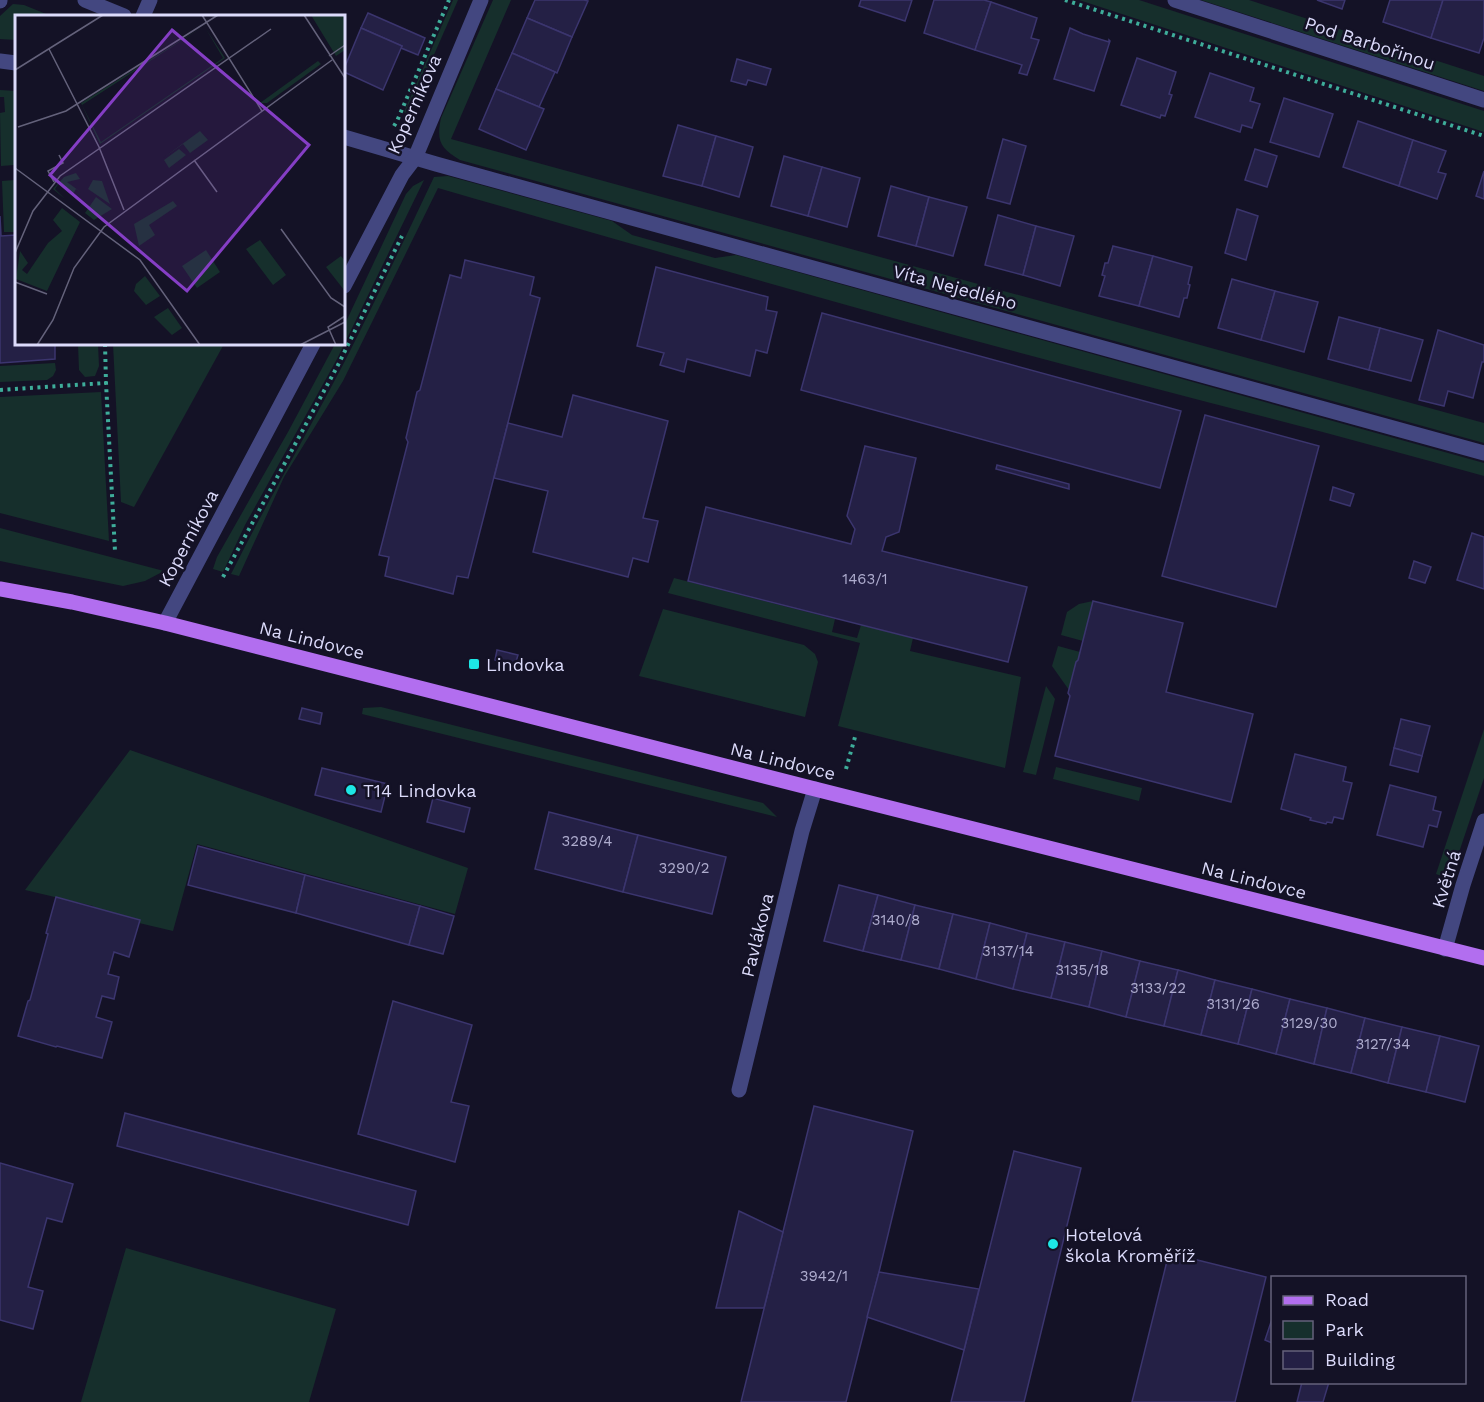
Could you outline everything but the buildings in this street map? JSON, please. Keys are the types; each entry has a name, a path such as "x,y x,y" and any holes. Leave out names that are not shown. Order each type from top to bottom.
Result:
{"main road":[{"name":"Na Lindovce","path":"0,589 165,622 1484,958"}],"street":[{"path":"85,0 122,15"},
{"path":"143,15 150,0"},
{"name":"Koperníkova","path":"345,284 402,175 415,158 481,0"},
{"name":"Pod Barbořinou","path":"1175,0 1484,100"},
{"name":"Víta Nejedlého","path":"345,136 415,158 1484,453"},
{"name":"Koperníkova","path":"165,622 312,345"},
{"name":"Pavlákova","path":"739,1090 802,831 815,789"},
{"name":"Květná","path":"1445,949 1484,820"}],"path":[{"path":"388,129 397,121 450,0"},
{"path":"1065,0 1484,136"},
{"path":"105,345 115,551"},
{"path":"0,390 106,383"},
{"path":"846,769 855,737"}],"green space":[{"path":"453,0 458,0 408,114 404,112"},
{"path":"493,0 511,0 451,139 1484,423 1484,443 460,160 448,152 442,144 439,133 441,118"},
{"path":"1079,0 1139,0 1484,111 1484,132"},
{"path":"1201,0 1249,0 1484,76 1484,91"},
{"path":"13,4 24,5 49,15 15,15 15,40 0,39 0,16"},
{"path":"0,90 15,91 15,180 14,165 1,166 0,113 5,112 4,97 0,97"},
{"path":"448,176 612,221 632,235 715,258 736,255 1484,463 1484,476 936,330 438,188 343,381 284,477 239,576 231,574 345,361 434,177"},
{"path":"15,180 15,232 4,232 2,181"},
{"path":"424,180 345,343 345,324 406,194 413,186"},
{"path":"78,345 98,345 99,366 95,376 85,377 79,370"},
{"path":"113,345 223,345 134,507 121,502"},
{"path":"334,345 344,345 245,525 223,572 213,569 217,557"},
{"path":"55,363 56,370 47,380 0,382 0,366"},
{"path":"101,392 109,541 0,513 0,397"},
{"path":"0,528 164,571 145,581 123,586 0,561"},
{"path":"674,578 835,619 832,632 857,638 861,625 913,638 910,651 1021,677 1005,768 838,726 860,643 668,593"},
{"path":"1093,601 1083,641 1061,635 1067,612 1079,604"},
{"path":"663,609 804,645 815,654 818,662 805,717 639,676"},
{"path":"1058,646 1080,652 1069,690 1052,666"},
{"path":"1046,686 1055,699 1036,775 1023,772"},
{"path":"381,707 763,803 777,817 362,714 363,708"},
{"path":"1484,729 1484,778 1450,879 1436,874"},
{"path":"130,750 468,868 455,914 197,844 173,931 139,923 93,906 25,890"},
{"path":"1056,767 1142,788 1139,801 1053,779"},
{"path":"126,1248 336,1309 309,1402 81,1402"}],"place":[{"name":"Lindovka","path":"474,664"},
{"name":"T14 Lindovka","path":"351,790"},
{"name":"Hotelová škola Kroměříž","path":"1053,1244"}]}
